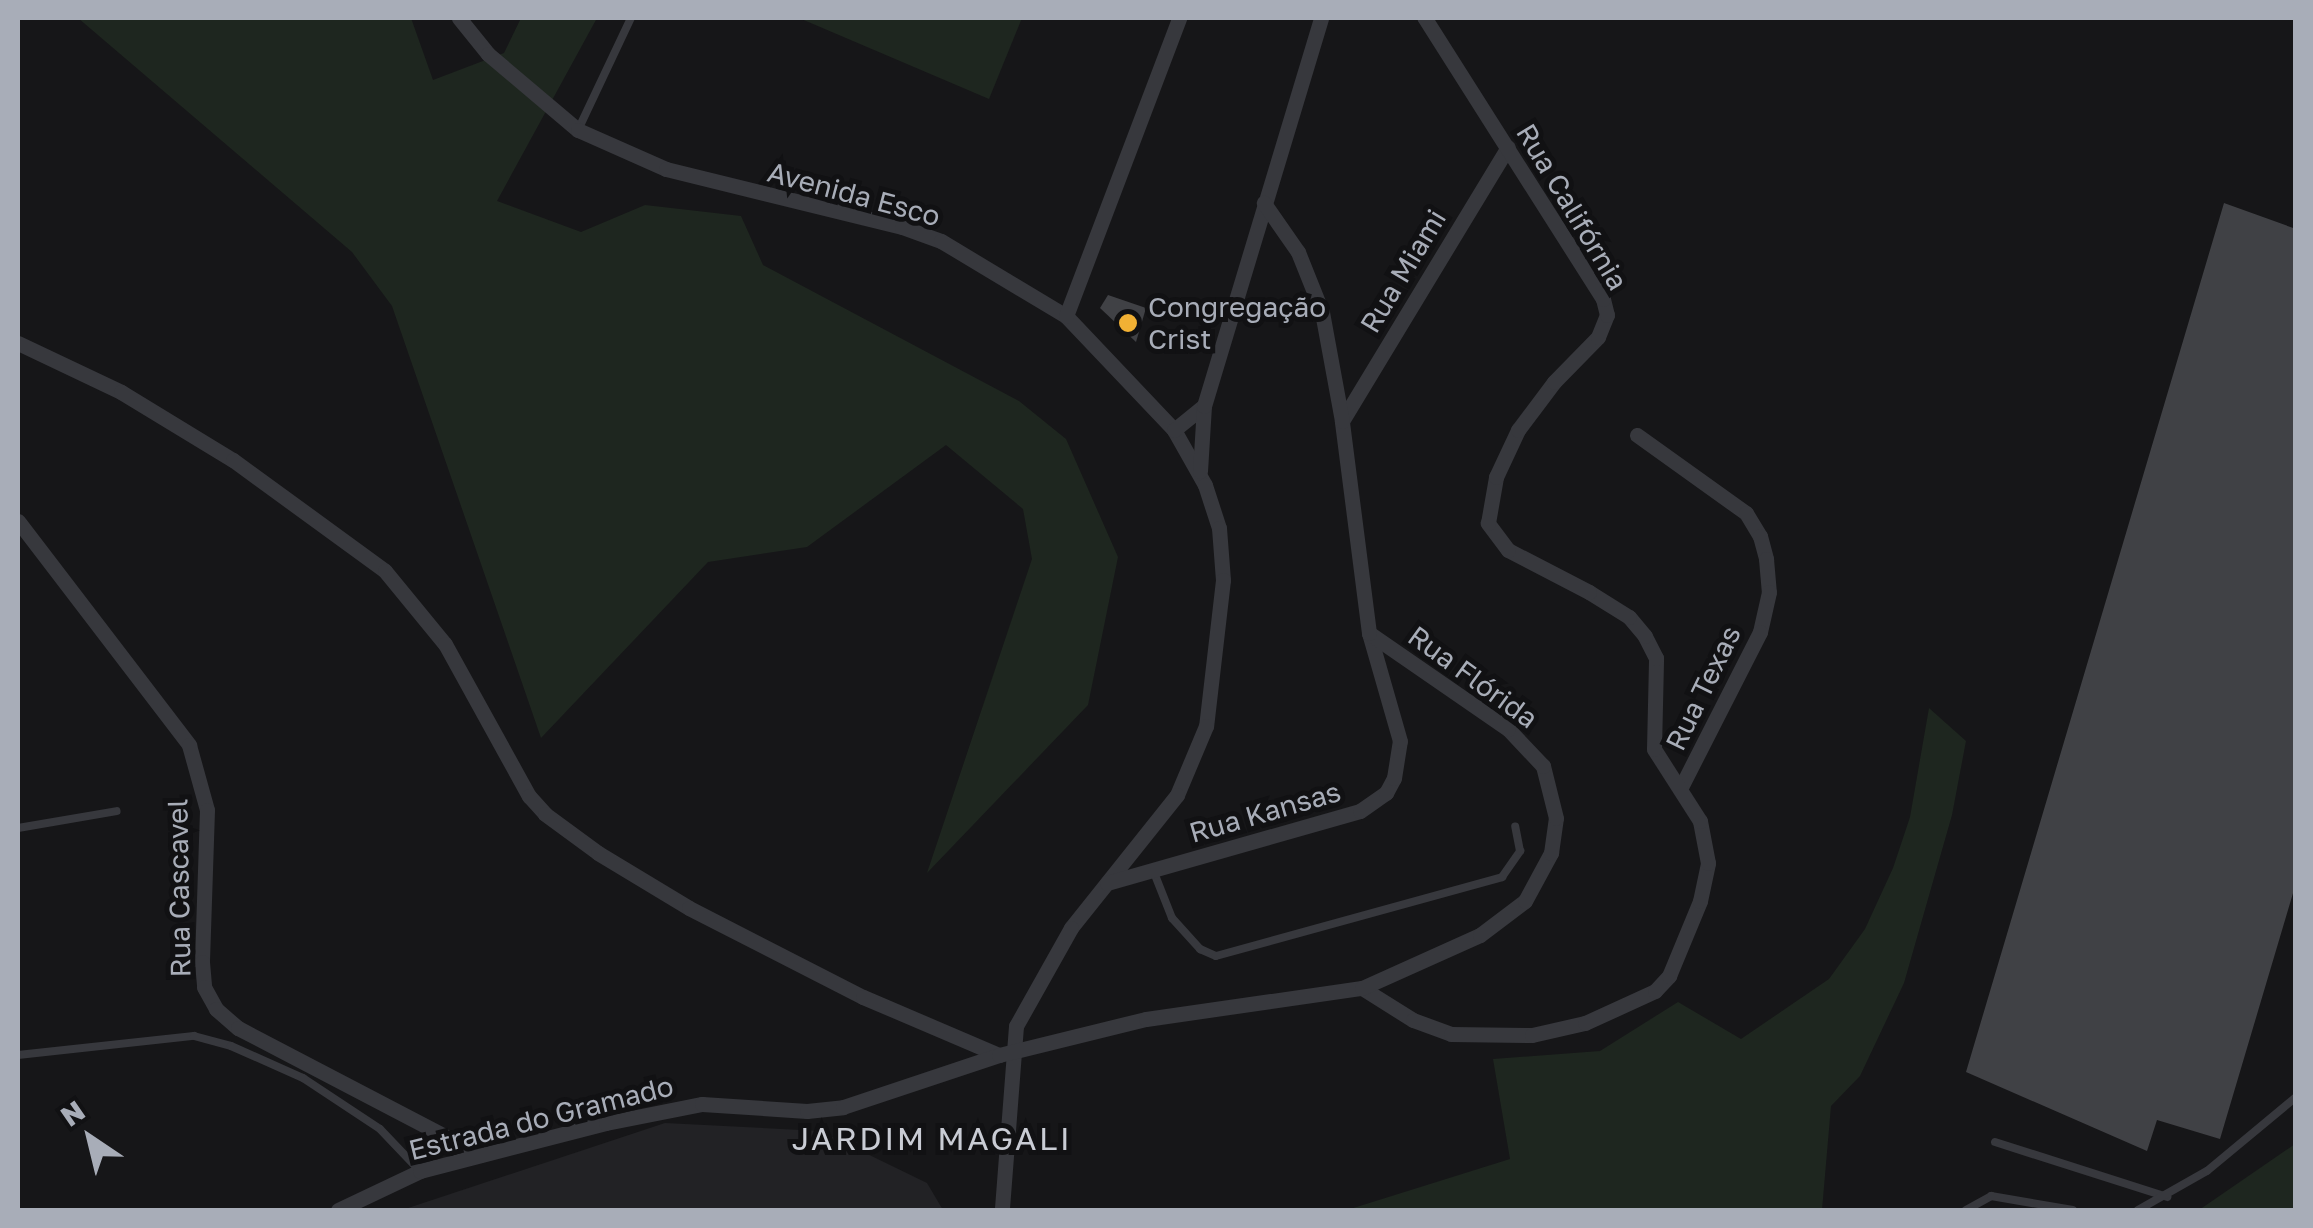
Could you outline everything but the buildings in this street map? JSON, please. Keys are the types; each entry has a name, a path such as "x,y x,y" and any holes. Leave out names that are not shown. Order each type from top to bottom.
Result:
{"street":[{"name":"Avenida Esco","path":"459,18 488,54 578,130 666,170 902,227 942,242 1066,316 1174,430 1200,474"},
{"path":"1066,316 1179,18"},
{"path":"1002,1210 1005,1054 1016,1026 1047,965 1177,794 1206,726 1222,580 1218,528 1200,474 1204,406 1321,18"},
{"name":"Rua Califórnia","path":"1425,18 1603,299 1607,315 1598,338 1554,382 1518,430 1496,477 1488,524 1508,550 1590,592 1629,617 1646,636 1656,658 1654,750 1681,787"},
{"name":"Rua Miami","path":"1342,421 1508,147"},
{"name":"Rua Flórida","path":"1005,1054 1190,1011 1362,988 1435,959 1509,916 1540,878 1550,853 1556,818 1543,766 1530,748 1370,632 1342,421 1314,281 1264,203"},
{"path":"18,343 121,392 233,460 385,571 445,644 529,796 545,814 598,854 689,908 863,997 1005,1054"},
{"path":"1174,430 1204,406"},
{"name":"Rua Texas","path":"1362,988 1413,1020 1451,1034 1494,1038 1532,1035 1585,1023 1655,990 1669,976 1687,938 1708,863 1700,821 1681,787 1760,632 1769,592 1760,536 1746,513 1637,436"},
{"name":"Rua Cascavel","path":"18,520 189,745 207,810 202,962 204,987 216,1009 238,1028 481,1155"},
{"name":"Rua Kansas","path":"1107,884 1360,811 1386,794 1394,778 1400,741 1370,632"},
{"name":"Estrada do Gramado","path":"338,1210 420,1171 481,1155 702,1104 807,1111 843,1107 1005,1054"}],"lane":[{"path":"578,130 631,18"},
{"path":"18,828 117,810"},
{"path":"1153,870 1172,918 1200,948 1216,956 1502,877 1520,851 1515,826"},
{"path":"18,1055 194,1036 232,1046 303,1078 380,1129 420,1171"},
{"path":"2138,1210 2167,1197 2207,1170 2296,1096"},
{"path":"1995,1142 2167,1197"},
{"path":"1966,1210 1991,1196 2073,1210"}],"shaded area":[{"path":"78,18 411,18 433,80 504,53 521,18 597,18 497,201 581,232 645,205 741,216 763,265 1019,401 1066,439 1118,557 1088,705 927,873 1032,559 1023,509 946,445 807,547 708,562 541,738 392,306 352,252"},
{"path":"799,18 1022,18 989,99"},
{"path":"1929,708 1966,741 1952,815 1904,983 1860,1076 1831,1106 1822,1210 1347,1210 1510,1159 1493,1059 1600,1051 1678,1002 1741,1039 1829,979 1865,929 1893,868 1910,817"},
{"path":"665,1123 820,1131 927,1183 943,1210 402,1210"},
{"path":"2295,1144 2295,1210 2199,1210"}],"place":[{"name":"Congregação Crist","path":"1128,323"}],"district":[{"name":"JARDIM MAGALI","path":"932,1138"}]}
